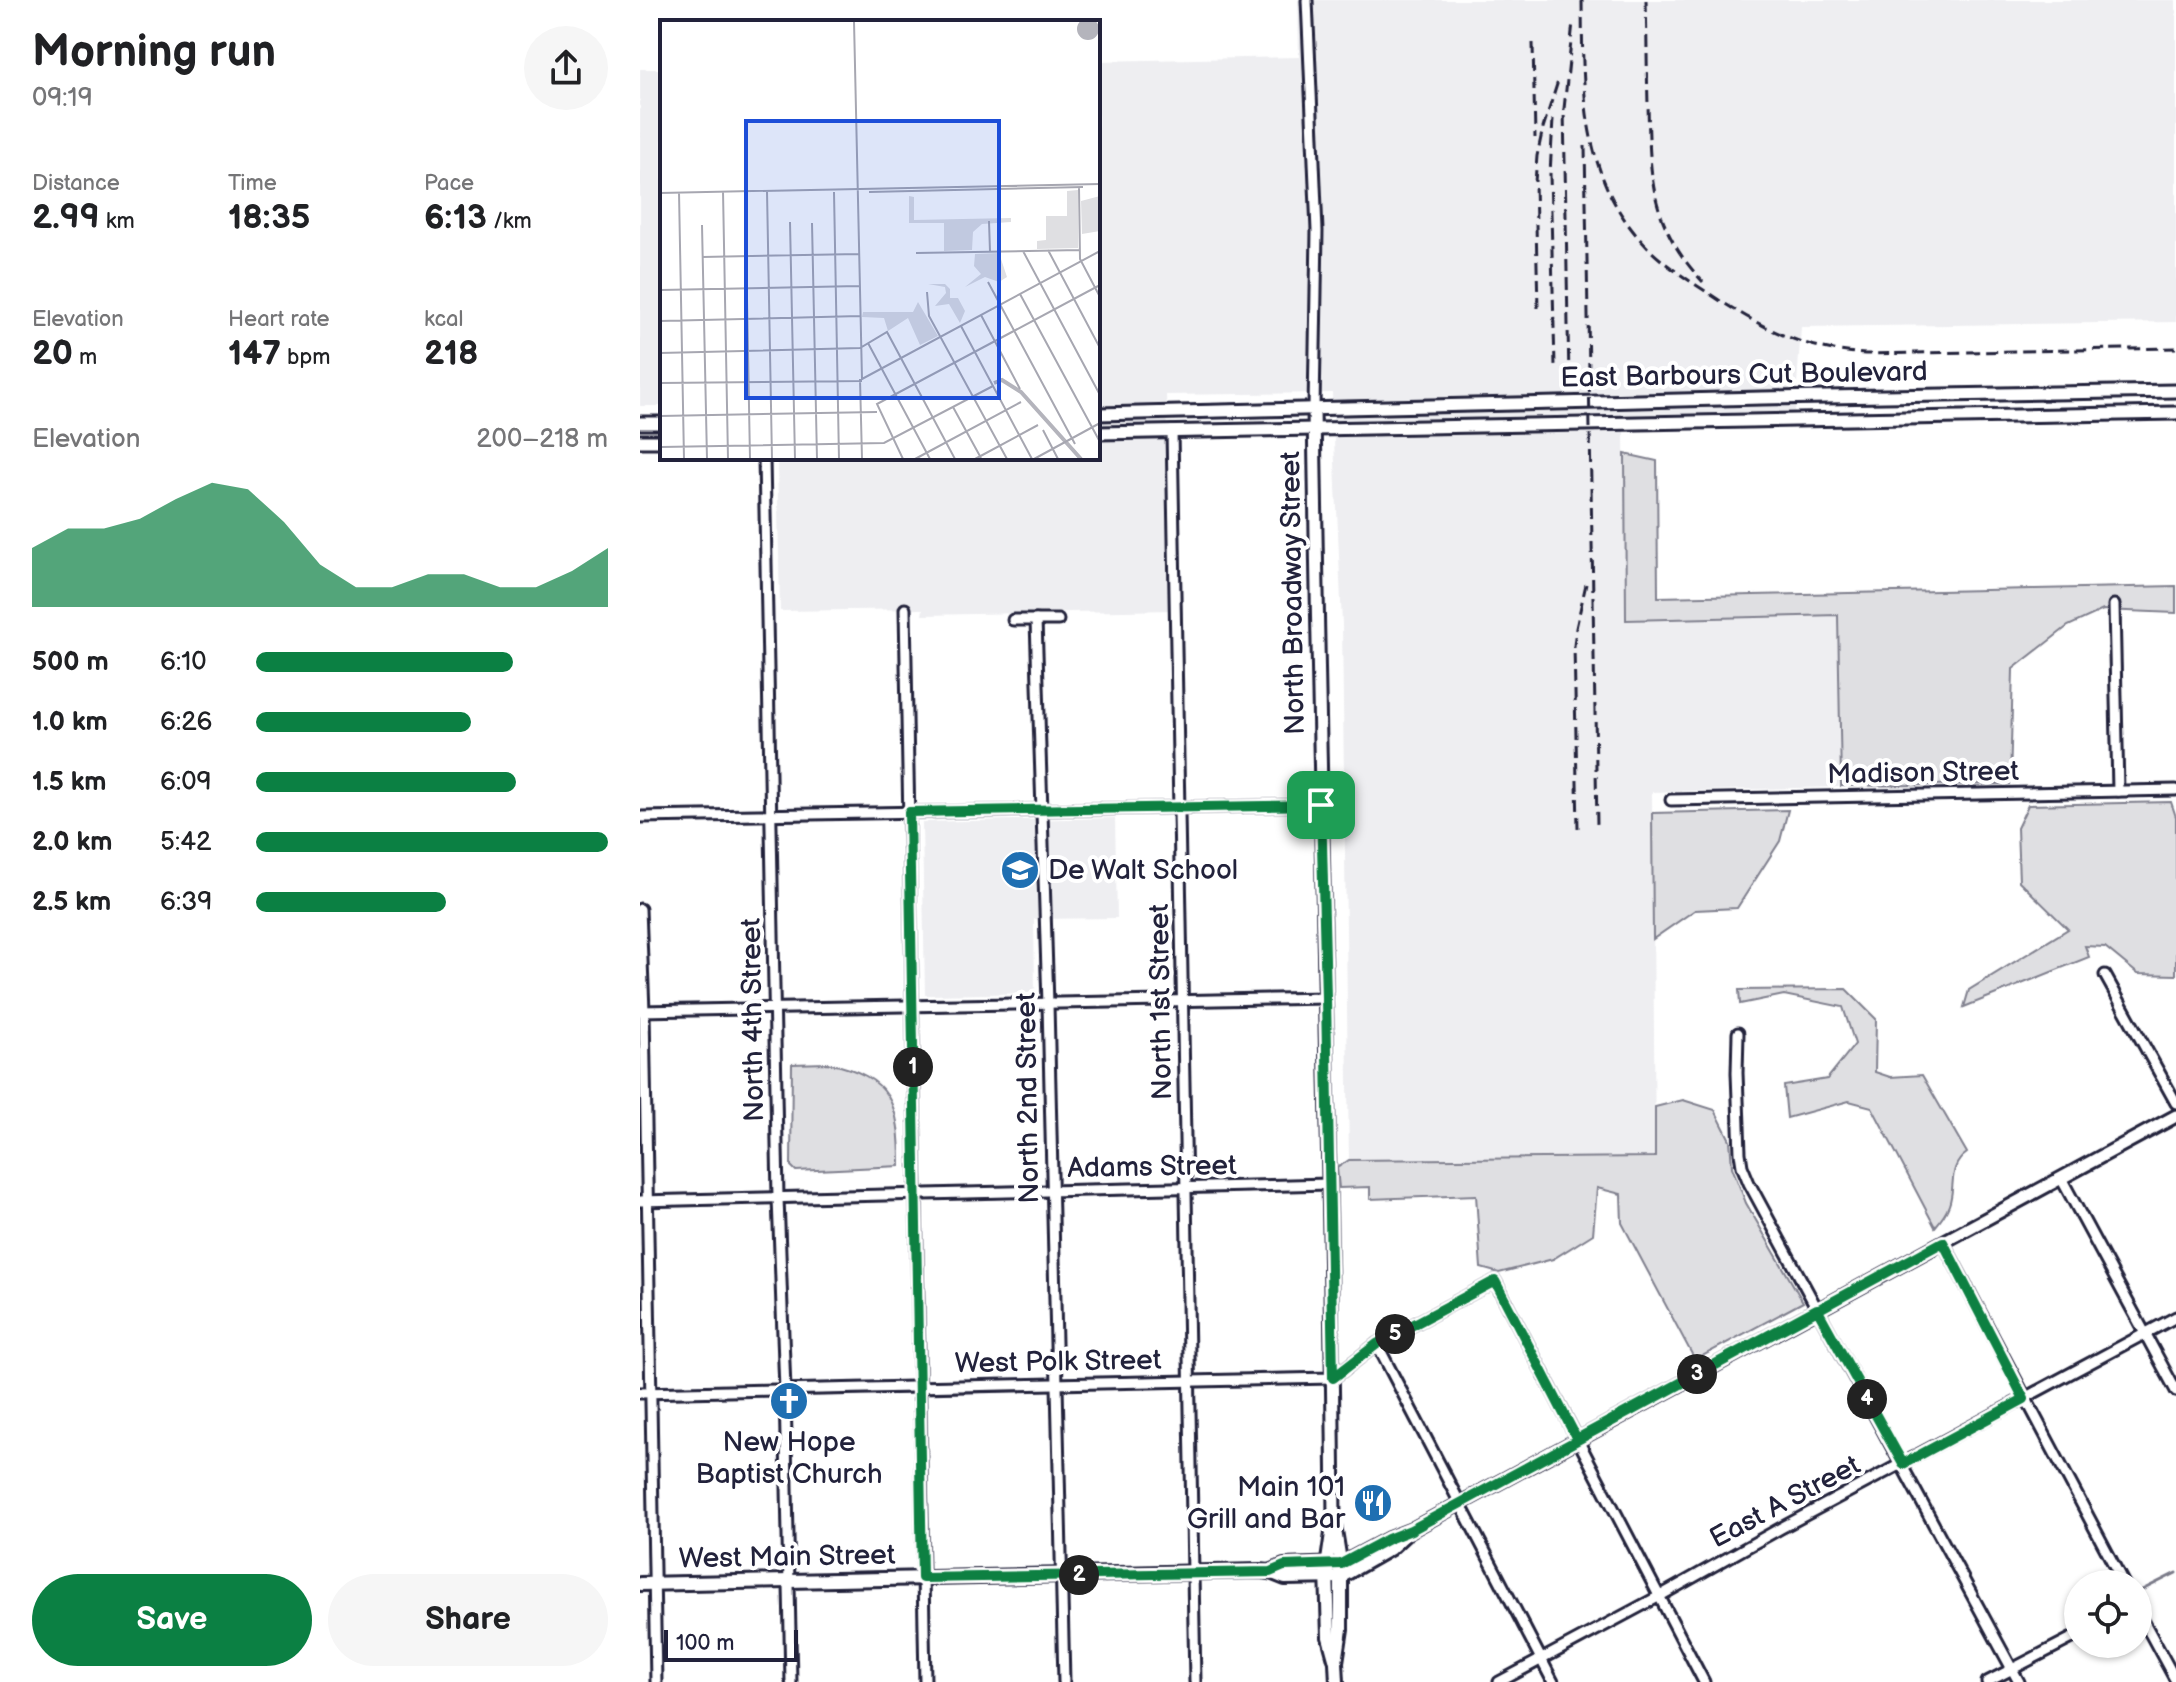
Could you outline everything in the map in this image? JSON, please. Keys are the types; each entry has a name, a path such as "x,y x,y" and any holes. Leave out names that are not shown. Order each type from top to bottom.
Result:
{"main road":[{"name":"West Main Street","path":"647,1584 1270,1572 1284,1566 1334,1571"},
{"path":"1334,1571 1329,1637 1336,1662 1337,1682"}],"street":[{"name":"North Broadway Street","path":"1307,0 1317,231 1314,429 1334,1571"},
{"name":"East Barbours Cut Boulevard","path":"1100,414 2176,391"},
{"path":"2024,394 2024,416"},
{"path":"1762,398 1763,421"},
{"path":"1545,403 1545,425"},
{"name":"East Barbours Cut Boulevard","path":"1100,433 2176,413"},
{"name":"North 1st Street","path":"1172,431 1195,1682"},
{"name":"North 4th Street","path":"764,460 791,1682"},
{"path":"2114,605 2118,791"},
{"path":"905,609 925,1682"},
{"path":"1013,620 1058,620"},
{"name":"North 2nd Street","path":"1036,620 1064,1682"},
{"name":"Madison Street","path":"1671,800 2176,790"},
{"path":"640,817 1321,805"},
{"path":"640,909 647,1584 656,1682"},
{"path":"2105,975 2176,1103"},
{"path":"642,1011 1326,998"},
{"path":"1738,1033 1742,1166 1749,1183 2019,1682"},
{"path":"1334,1571 1388,1539 1411,1530 2176,1116"},
{"path":"2061,1178 2176,1391"},
{"name":"Adams Street","path":"643,1201 1329,1184"},
{"path":"1943,1242 2116,1570"},
{"path":"1333,1378 1377,1344 1495,1281 1704,1682"},
{"name":"East A Street","path":"1499,1682 2176,1317"},
{"path":"1377,1344 1553,1682"},
{"name":"West Polk Street","path":"645,1393 1333,1378"},
{"path":"2152,1637 2176,1681"},
{"path":"1987,1682 2064,1642"}],"shaded area":[{"path":"1298,0 2176,0 2176,322 1801,327 1794,427 1624,430 1626,620 1839,614 1839,787 1652,792 1655,1157 1349,1160 1342,625 1332,393 1166,395 1174,610 922,615 923,609 780,611 777,460 1100,460 1100,61 1299,57"},
{"path":"640,69 660,69 660,406 640,406"},
{"path":"1625,454 1657,461 1658,597 2176,586 2176,613 2103,610 2068,626 2013,669 2010,784 1841,786 1838,615 1626,620"},
{"path":"2171,802 2176,817 2176,975 2138,974 2105,947 2085,946 2089,957 1964,1007 1969,990 2068,929 2019,881 2017,828 2028,805"},
{"path":"1788,810 1780,841 1737,908 1695,910 1653,939 1652,813"},
{"name":"De Walt School","path":"1115,818 1117,918 1034,919 1035,993 925,995 922,822"},
{"path":"1846,989 1876,1019 1875,1072 1890,1077 1922,1075 1967,1153 1957,1164 1949,1205 1935,1227 1872,1107 1849,1101 1787,1118 1784,1086 1827,1079 1855,1044 1843,1007 1784,995 1740,1004 1739,990"},
{"path":"827,1063 866,1076 888,1096 898,1126 900,1166 796,1171 791,1166 792,1064"},
{"path":"1683,1100 1715,1110 1730,1140 1732,1167 1746,1203 1803,1302 1695,1360 1622,1223 1621,1194 1597,1188 1593,1234 1553,1259 1499,1273 1481,1268 1476,1195 1370,1199 1370,1187 1339,1188 1337,1168 1349,1160 1655,1157 1655,1107"}],"waterway":[{"path":"2152,1585 2176,1573"}],"railway":[{"path":"1582,0 1585,101 1598,164 1610,194 1627,223 1650,250 1737,311 1805,343 1865,354 2176,348"},
{"path":"1646,0 1650,155 1656,200 1672,241 1703,282"},
{"path":"1569,380 1564,109 1573,22"},
{"path":"1533,43 1535,138"},
{"path":"1538,308 1537,156 1559,78"},
{"path":"1553,119 1550,174 1555,366"},
{"path":"1585,146 1597,825"},
{"path":"1578,828 1574,646 1586,584"}],"place":[{"name":"De Walt School","path":"1020,870"},
{"name":"New Hope Baptist Church","path":"789,1401"},
{"name":"Main 101 Grill and Bar","path":"1373,1503"}],"route":[{"path":"1321,805 909,812 922,1578 1270,1572 1284,1566 1341,1564 1411,1530 1460,1502 1637,1407 1817,1309 1943,1242 2024,1399 1903,1464 1817,1309 1577,1439 1495,1281 1377,1344 1333,1378 1321,805"}]}
